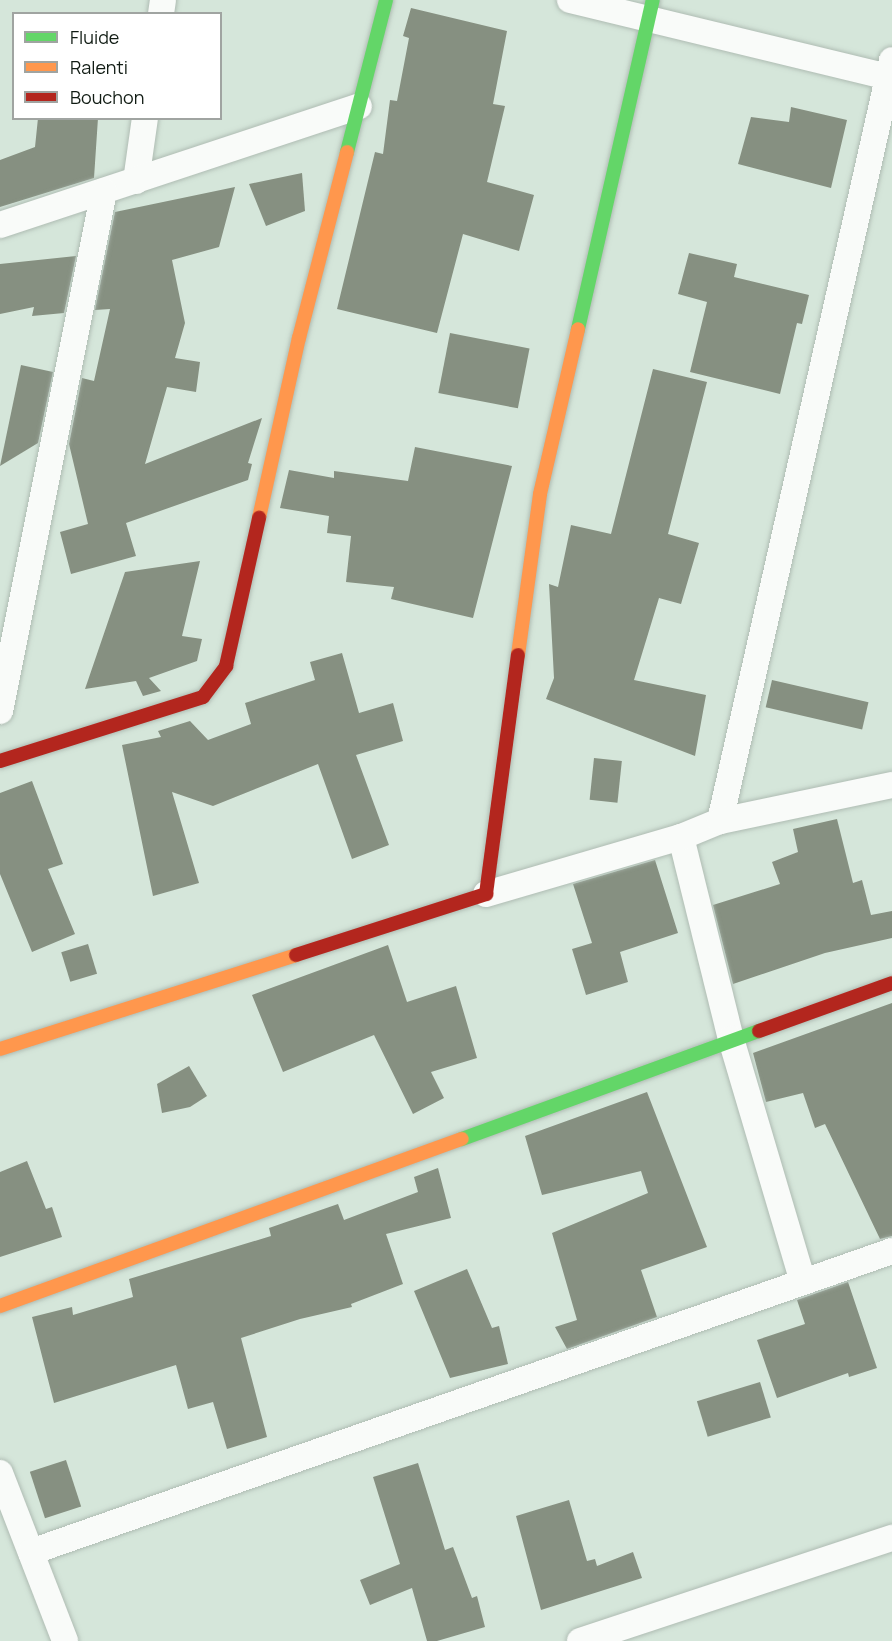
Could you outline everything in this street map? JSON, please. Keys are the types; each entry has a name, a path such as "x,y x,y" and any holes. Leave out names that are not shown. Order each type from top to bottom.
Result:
{"street":[{"path":"0,761 203,697 226,666 299,338 386,0"},
{"path":"570,0 651,10 891,72 720,821"},
{"path":"486,894 540,494 651,10"},
{"path":"0,225 359,106"},
{"path":"136,181 145,120"},
{"path":"0,711 105,191"},
{"path":"0,1049 486,894 681,837 720,821 892,785"},
{"path":"681,837 731,1039 804,1282"},
{"path":"0,1306 731,1039 892,983"},
{"path":"31,1552 892,1251"},
{"path":"0,1473 65,1641"},
{"path":"580,1641 892,1538"}],"building":[{"path":"411,8 507,31 493,104 505,106 487,182 534,195 519,251 463,234 437,333 337,309 375,152 383,154 390,100 397,101 409,38 403,36"},
{"path":"791,107 847,120 831,188 738,164 751,117 789,122"},
{"path":"38,120 98,120 94,178 0,207 0,160 35,147"},
{"path":"302,173 305,211 266,226 249,184"},
{"path":"235,187 219,247 172,260 185,323 175,358 200,362 196,392 167,387 145,464 262,418 248,463 252,464 248,480 126,523 136,556 71,574 60,532 88,524 69,444 82,378 94,381 110,309 95,310 115,212"},
{"path":"689,253 737,264 734,277 809,295 802,324 797,323 780,394 690,372 707,302 678,294"},
{"path":"76,256 64,313 32,316 34,307 0,314 0,264"},
{"path":"450,333 530,348 518,408 438,393"},
{"path":"21,365 53,372 38,443 0,466"},
{"path":"653,369 707,382 668,534 699,543 681,604 659,598 634,680 706,695 695,756 546,699 554,678 549,584 558,587 571,525 611,534"},
{"path":"415,447 512,466 473,618 391,599 394,587 346,582 351,536 327,533 329,516 280,508 289,470 334,478 334,471 408,481"},
{"path":"200,561 182,636 202,639 197,661 149,678 161,691 143,696 136,681 85,689 125,572"},
{"path":"342,653 359,713 393,703 403,741 356,755 389,845 352,859 318,764 213,806 172,792 199,883 153,896 122,745 161,737 158,731 190,721 208,740 251,724 245,703 315,680 310,662"},
{"path":"772,680 868,702 862,730 766,707"},
{"path":"594,758 622,761 617,803 590,800"},
{"path":"32,781 63,864 48,869 75,934 32,952 0,874 0,793"},
{"path":"837,819 853,883 862,880 871,915 892,911 892,938 825,953 733,984 713,905 780,884 772,862 798,852 793,829"},
{"path":"655,860 678,933 620,952 628,982 586,995 572,949 592,943 573,884"},
{"path":"88,944 97,974 70,982 61,952"},
{"path":"388,945 407,1002 456,986 477,1058 431,1072 444,1098 413,1114 374,1035 283,1072 252,995"},
{"path":"892,1003 892,1236 880,1239 825,1124 815,1128 803,1093 766,1102 753,1053"},
{"path":"189,1066 207,1096 190,1107 162,1113 157,1084"},
{"path":"647,1092 707,1247 641,1270 657,1317 567,1349 555,1327 577,1320 552,1233 648,1193 641,1171 542,1195 525,1136"},
{"path":"27,1161 46,1209 52,1207 62,1237 0,1257 0,1172"},
{"path":"438,1168 451,1218 386,1234 403,1284 351,1304 352,1307 300,1319 241,1338 267,1437 227,1449 213,1402 188,1409 176,1365 54,1403 32,1317 72,1307 73,1315 133,1297 129,1279 271,1236 269,1228 338,1204 344,1220 418,1192 414,1177"},
{"path":"467,1269 492,1328 499,1326 508,1364 450,1378 414,1291"},
{"path":"848,1282 877,1368 849,1377 848,1373 777,1398 757,1340 805,1324 797,1300"},
{"path":"760,1382 771,1417 708,1437 697,1401"},
{"path":"66,1460 81,1507 45,1518 30,1472"},
{"path":"418,1463 445,1550 453,1547 472,1598 477,1596 485,1627 437,1641 427,1641 412,1588 370,1605 360,1580 400,1564 373,1477"},
{"path":"569,1500 587,1561 595,1559 597,1566 633,1552 642,1578 541,1610 516,1516"}],"traffic: fast":[{"path":"347,152 386,0"},
{"path":"578,329 653,0"},
{"path":"462,1139 759,1031"}],"traffic: slow":[{"path":"259,518 299,338 347,152"},
{"path":"518,655 540,494 578,329"},
{"path":"0,1049 296,955"},
{"path":"0,1306 462,1139"}],"traffic: jam":[{"path":"0,761 203,697 226,666 259,518"},
{"path":"296,955 486,894 518,655"},
{"path":"759,1031 892,983"}]}
